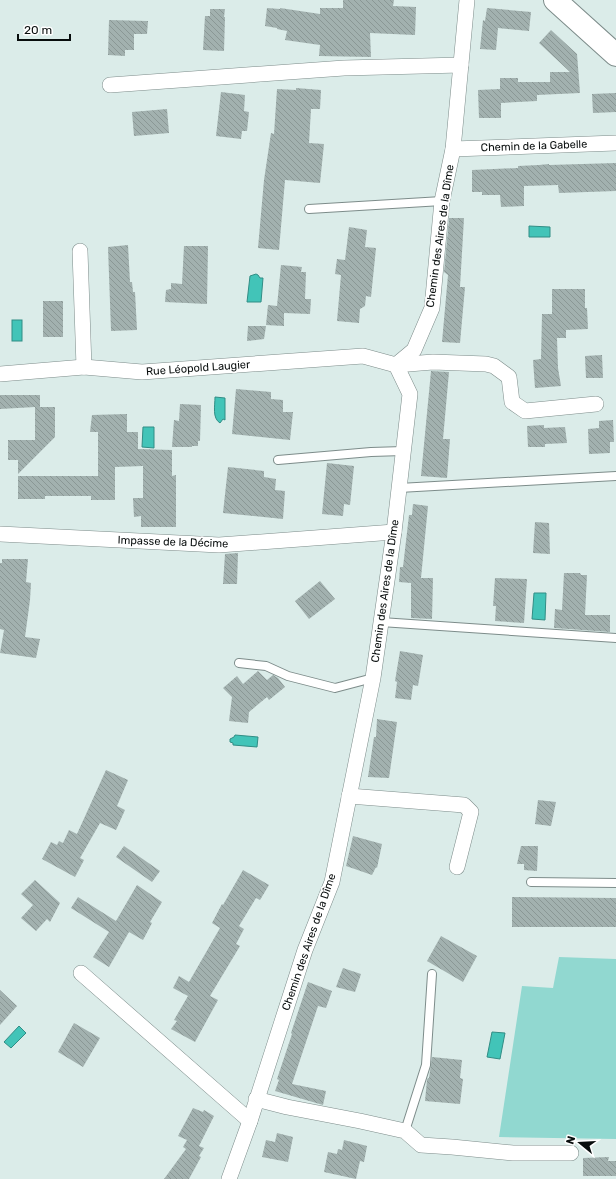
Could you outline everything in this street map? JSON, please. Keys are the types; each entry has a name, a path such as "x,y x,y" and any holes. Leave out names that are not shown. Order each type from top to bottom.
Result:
{"street":[{"name":"Chemin des Aires de la Dîme","path":"230,1179 306,950 332,882 373,678 394,532 410,394 396,365 414,350 432,308 442,200 453,149 467,0"},
{"path":"555,0 616,55"},
{"path":"110,86 344,68 461,65"},
{"name":"Chemin de la Gabelle","path":"453,149 616,143"},
{"path":"80,251 84,367"},
{"name":"Rue Léopold Laugier","path":"0,374 84,367 142,372 363,356 396,365 433,362 486,364 494,366 509,376 512,402 525,410 596,404"},
{"name":"Impasse de la Décime","path":"0,534 219,545 394,532"},
{"path":"349,796 464,805 472,812 457,867"},
{"path":"81,973 250,1120"},
{"path":"256,1099 287,1107 405,1131 421,1145 512,1153 571,1153"}],"lane":[{"path":"309,209 442,200"},
{"path":"278,460 371,452 403,451"},
{"path":"399,488 616,476"},
{"path":"381,622 616,638"},
{"path":"239,663 266,666 288,676 335,688 373,678"},
{"path":"531,882 616,883"},
{"path":"405,1131 426,1065 432,974"}],"shaded area":[{"path":"529,226 550,227 550,237 529,237"},
{"path":"256,274 260,278 263,278 261,302 247,302 250,276"},
{"path":"12,320 22,320 22,341 12,341"},
{"path":"215,397 225,398 225,420 223,419 220,423 217,421 215,415"},
{"path":"143,427 154,427 154,448 142,447"},
{"path":"534,593 546,593 545,620 532,619"},
{"path":"235,735 258,737 257,747 233,745 233,743 230,742 230,739"},
{"path":"559,957 616,959 616,1139 499,1137 522,986 553,988"},
{"path":"19,1026 26,1033 11,1048 4,1042"},
{"path":"492,1032 505,1033 500,1059 487,1057"}],"building":[{"path":"343,0 394,0 393,6 416,7 415,35 370,33 371,57 319,56 320,45 285,40 287,31 265,26 267,8 280,8 320,14 320,8 343,8"},
{"path":"487,8 531,12 529,31 498,28 496,50 480,49 483,20 485,21"},
{"path":"210,9 225,9 224,51 203,50 205,16 210,16"},
{"path":"109,20 148,21 147,34 134,34 134,50 125,50 125,56 108,55"},
{"path":"551,30 577,54 580,93 537,95 537,101 501,103 501,118 479,118 478,90 500,89 500,78 518,78 518,82 550,82 550,72 570,72 539,43"},
{"path":"296,88 321,90 320,109 311,109 309,143 324,144 320,183 285,180 279,250 258,248 264,180 271,133 274,134 277,89 296,90"},
{"path":"221,92 245,95 244,111 249,112 247,131 242,131 241,139 216,136"},
{"path":"616,93 616,112 593,113 592,94"},
{"path":"167,109 169,133 134,136 132,112"},
{"path":"616,163 616,191 559,193 558,185 524,186 524,206 501,207 500,195 482,195 482,192 472,192 472,170 518,168 518,166 549,164"},
{"path":"449,218 464,218 460,287 465,287 460,343 442,342 448,275 444,272"},
{"path":"349,227 367,230 365,247 376,248 371,297 366,296 365,306 360,309 359,323 337,321 341,275 335,274 337,259 345,260"},
{"path":"128,245 130,282 132,282 133,292 135,292 137,330 111,331 108,247"},
{"path":"184,246 208,246 207,304 165,302 166,290 171,289 171,283 182,284"},
{"path":"281,265 302,267 301,272 306,272 305,299 311,299 310,314 284,313 284,326 266,325 268,305 277,306"},
{"path":"552,289 585,289 585,308 587,308 588,329 566,330 566,338 557,338 558,368 561,386 535,388 533,360 541,359 542,314 552,314"},
{"path":"43,301 63,301 63,337 43,337"},
{"path":"248,326 266,326 264,339 247,341"},
{"path":"602,355 603,378 586,378 585,356"},
{"path":"431,371 449,372 443,439 450,439 447,478 421,476"},
{"path":"236,389 271,392 271,399 283,400 283,412 293,412 290,440 232,434"},
{"path":"0,395 40,395 40,407 55,407 55,437 18,474 18,460 8,460 8,440 35,440 35,407 0,409"},
{"path":"180,404 201,405 200,441 198,441 198,446 172,447 174,420 179,421"},
{"path":"127,414 127,432 138,432 138,449 172,450 172,476 176,475 176,527 141,527 141,516 134,517 133,498 143,498 143,466 115,467 115,500 91,500 91,496 45,496 45,499 18,499 18,476 98,476 98,432 90,432 92,415"},
{"path":"613,420 614,442 610,442 610,453 589,454 588,429 599,428 599,421"},
{"path":"544,425 544,428 565,427 567,443 545,444 545,447 528,447 527,426"},
{"path":"327,463 354,466 350,505 344,504 343,516 322,514"},
{"path":"228,467 264,471 264,477 276,479 275,490 285,491 283,519 223,513"},
{"path":"413,504 428,506 421,578 433,578 432,619 411,618 411,583 399,582 400,567 403,567 409,515 412,515"},
{"path":"535,522 549,523 550,554 533,553"},
{"path":"238,553 237,584 223,584 225,554"},
{"path":"2,559 28,559 26,582 31,583 25,637 40,639 36,658 0,653 4,630 0,629 0,563 2,563"},
{"path":"564,573 580,573 581,575 587,575 585,615 610,615 610,632 554,628 555,609 562,610"},
{"path":"495,578 527,579 524,623 495,621 496,606 493,606"},
{"path":"320,581 335,599 309,619 295,601"},
{"path":"400,651 423,655 418,686 413,685 411,700 395,698 397,682 395,681"},
{"path":"258,671 267,680 273,675 278,678 285,687 269,700 267,697 249,712 248,723 229,721 232,697 223,688 237,676 243,684"},
{"path":"377,719 397,722 389,778 368,777 374,737 376,737"},
{"path":"106,770 128,780 117,806 125,810 116,830 100,823 80,858 84,860 75,877 42,859 51,842 57,845 59,841 63,843 69,830 77,834"},
{"path":"538,800 556,802 551,826 535,824"},
{"path":"353,836 382,844 377,868 376,867 372,875 346,866"},
{"path":"124,846 160,871 152,882 116,857"},
{"path":"521,846 538,846 537,871 524,870 524,864 517,864"},
{"path":"243,870 269,885 260,900 256,898 239,926 244,929 236,944 240,946 210,996 218,1000 195,1042 171,1029 177,1021 174,1020 188,996 173,988 179,976 189,982 220,928 212,923"},
{"path":"35,880 60,903 50,922 47,919 36,931 21,918 33,905 21,894"},
{"path":"137,885 162,902 150,922 152,923 143,940 129,932 109,967 93,957 109,932 71,908 78,897 116,921"},
{"path":"512,897 616,898 616,927 512,927"},
{"path":"441,936 477,956 463,982 427,961"},
{"path":"343,968 361,974 355,992 336,987"},
{"path":"308,982 332,991 326,1008 318,1006 292,1084 326,1091 323,1105 275,1091 279,1080 277,1079"},
{"path":"0,990 17,1006 0,1025"},
{"path":"74,1023 100,1038 83,1067 58,1052"},
{"path":"432,1057 462,1060 460,1078 463,1079 460,1104 425,1101 427,1080 429,1078"},
{"path":"193,1108 203,1112 204,1110 214,1116 199,1146 204,1148 199,1156 201,1157 189,1179 164,1179 186,1149 183,1147 187,1140 178,1136"},
{"path":"277,1133 293,1137 288,1162 262,1157 266,1140 275,1142"},
{"path":"344,1140 367,1146 364,1162 360,1161 356,1179 324,1172 328,1152 337,1154 338,1149 342,1150"},
{"path":"609,1157 608,1161 616,1161 616,1176 583,1176 583,1158"}]}
